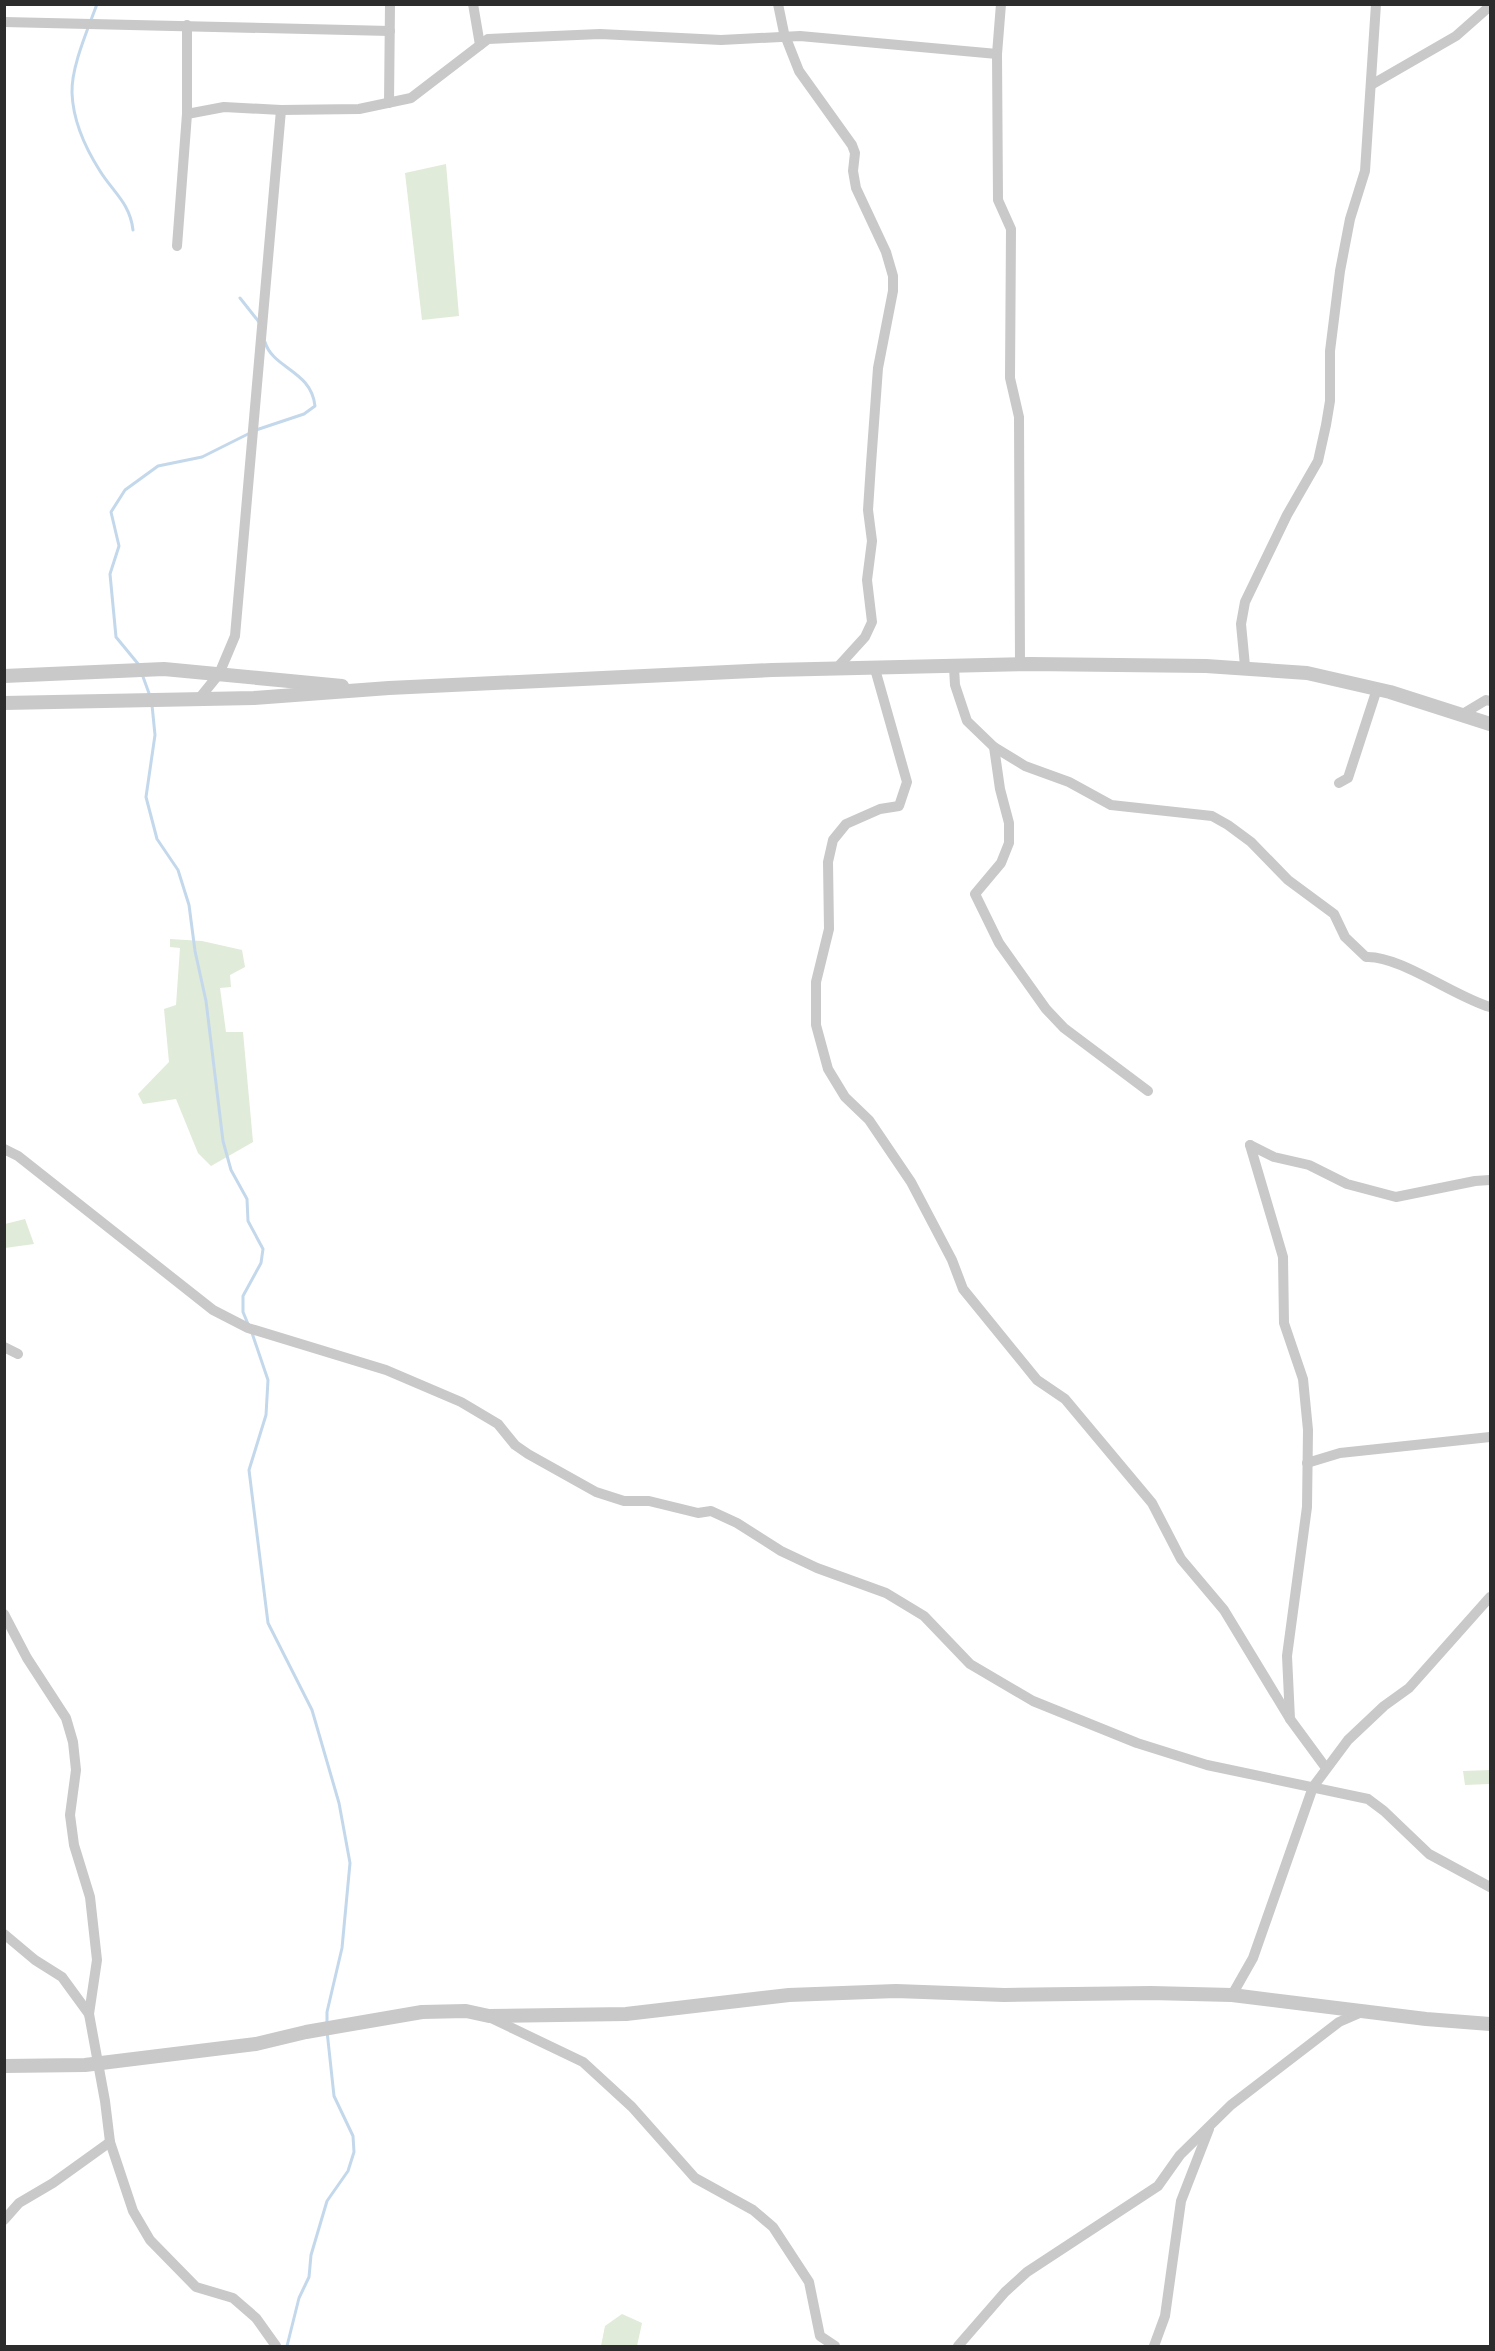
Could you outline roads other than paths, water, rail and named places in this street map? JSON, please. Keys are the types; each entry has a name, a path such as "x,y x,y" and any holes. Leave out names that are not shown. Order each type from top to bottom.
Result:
{"street":[{"path":"389,103 390,4"},
{"path":"472,4 480,45"},
{"path":"778,4 786,36 805,80 855,153 853,171 856,188 886,252 892,276 890,315 878,368 868,501 872,541 867,580 872,622 865,637 835,670"},
{"path":"1001,4 997,54 998,200 1011,230 1010,378 1019,417 1020,664"},
{"path":"1245,666 1241,624 1245,602 1287,514 1318,461 1326,425 1330,401 1330,351 1350,219 1365,171 1376,4"},
{"path":"1371,85 1456,36 1491,6"},
{"path":"4,21 390,31"},
{"path":"177,246 187,114 187,25"},
{"path":"187,114 224,106 281,110 359,109 411,98 488,39 600,34 721,40 786,36 997,54"},
{"path":"198,700 219,674 235,636 281,110"},
{"path":"4,703 198,700 632,675 1020,664 1245,666 1307,672 1377,689 1491,724"},
{"path":"954,667 955,685 967,721 994,747 1025,766 1069,782 1111,805 1212,816 1240,833 1288,880 1334,914 1346,937 1366,957 1375,956 1474,1003 1491,1007"},
{"path":"4,676 164,669 377,689"},
{"path":"875,669 907,782 899,806 867,813 846,824 832,840 828,862 829,929 816,982 816,1025 828,1070 845,1097 869,1120 911,1182 952,1260 963,1289 1037,1380 1065,1399 1152,1503 1181,1559 1224,1610 1290,1719 1326,1768"},
{"path":"1339,783 1348,778 1377,689"},
{"path":"1461,715 1486,700 1491,701"},
{"path":"994,747 1000,789 1009,823 1009,843 1001,863 975,894 999,943 1046,1009 1064,1028 1148,1091"},
{"path":"1290,1719 1287,1656 1307,1507 1308,1430 1303,1379 1284,1323 1283,1257 1250,1145 1274,1157 1308,1165 1347,1184 1396,1197 1475,1181 1491,1180"},
{"path":"4,1149 18,1156 213,1310 248,1328 386,1370 461,1401 498,1424 515,1445 528,1454 610,1497 624,1501 649,1501 698,1513 711,1511 817,1568 886,1593 924,1616 970,1664 1033,1701 1137,1743 1207,1765 1368,1799 1384,1811 1429,1854 1491,1887"},
{"path":"4,1347 18,1354"},
{"path":"1307,1463 1340,1453 1472,1441 1491,1437"},
{"path":"1232,1995 1253,1958 1313,1787 1348,1740 1369,1719 1409,1688 1491,1597"},
{"path":"4,1614 27,1658 66,1718 73,1742 76,1770 70,1815 72,1837 90,1897 97,1960 89,2014 110,2142 133,2211 150,2240 196,2287 233,2298 268,2330 276,2346"},
{"path":"4,1934 35,1960 62,1977 89,2014"},
{"path":"4,2066 48,2067 98,2063 256,2044 396,2015 456,2010 489,2016 626,2014 789,1995 896,1991 1004,1995 1151,1993 1232,1995 1362,2012 1491,2024"},
{"path":"958,2346 1005,2292 1027,2272 1158,2186 1180,2155 1211,2123 1248,2091 1338,2022 1362,2012"},
{"path":"489,2016 583,2062 632,2107 695,2178 753,2210 773,2227 809,2282 820,2336 836,2346"},
{"path":"1154,2346 1165,2316 1181,2201 1211,2123"},
{"path":"4,2220 20,2203 110,2142"}],"waterway":[{"path":"97,4 74,72 73,103 85,144 100,171 125,205 133,230"},
{"path":"240,298 259,322"},
{"path":"256,430 304,414 315,406 307,385 269,351 265,342"},
{"path":"139,665 116,637 110,574 119,546 111,512 125,490 158,466 202,457 250,433"},
{"path":"142,674 150,696"},
{"path":"152,705 155,735 146,797 157,839 178,870 189,905 195,951 206,1001 223,1141 231,1170 247,1199 248,1221 263,1249 261,1263 243,1296 243,1312 248,1324"},
{"path":"252,1333 268,1380 266,1415 249,1470 268,1623 312,1710 339,1803 350,1863 342,1948 327,2012 327,2025"},
{"path":"287,2346 299,2298 309,2277 311,2255 327,2201 348,2171 354,2152 353,2136 334,2096 327,2031"}]}
